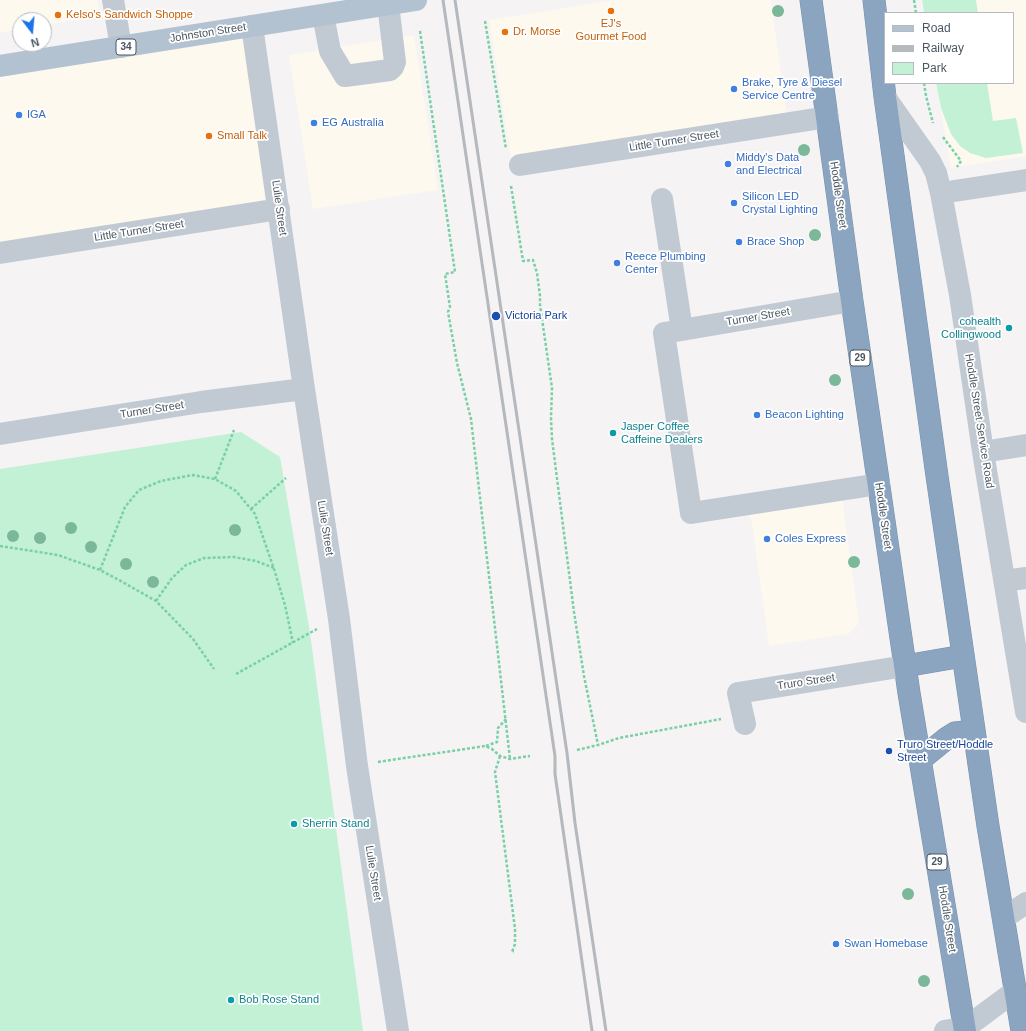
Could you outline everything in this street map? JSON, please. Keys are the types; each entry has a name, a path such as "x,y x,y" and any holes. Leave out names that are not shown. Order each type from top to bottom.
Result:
{"highway":[{"name":"Hoddle Street","path":"811,0 852,302 920,760 958,1030"},
{"path":"874,0 885,97 937,476 974,731 1022,1031"},
{"path":"905,666 963,656"},
{"path":"920,760 955,733 974,731"}],"main road":[{"name":"Johnston Street","path":"0,66 416,0"}],"street":[{"path":"113,0 121,48"},
{"path":"323,14 330,51 345,76 390,70 393,68 395,62 388,4"},
{"name":"Lulie Street","path":"252,26 304,389 339,619 357,766 398,1031"},
{"name":"Hoddle Street Service Road","path":"885,97 930,160 936,173 941,193 960,295 983,452 1026,712"},
{"name":"Little Turner Street","path":"520,165 828,118"},
{"path":"941,193 1026,180"},
{"path":"662,199 673,332 692,513 878,484"},
{"name":"Little Turner Street","path":"0,254 279,209"},
{"name":"Turner Street","path":"673,332 852,302"},
{"name":"Turner Street","path":"0,434 201,402 304,389"},
{"path":"983,452 1026,446"},
{"path":"1004,581 1026,578"},
{"name":"Truro Street","path":"745,724 738,693 905,666"},
{"path":"1004,918 1026,903"},
{"path":"958,1030 1015,991"}],"path":[{"path":"914,0 916,12"},
{"path":"485,21 493,70"},
{"path":"420,31 455,272 445,274 450,307 448,312 457,363 471,419 510,759"},
{"path":"536,283 538,283 540,296 552,388 551,428 574,612 584,676 598,745"},
{"path":"215,479 234,430"},
{"path":"100,570 125,507 139,490 162,481 193,475 215,479 236,491 255,514 286,605 293,643"},
{"path":"251,509 286,478"},
{"path":"0,546 58,555 100,570 156,601 193,639 214,669"},
{"path":"156,601 172,578 186,565 204,558 234,557 256,561 274,569"},
{"path":"236,674 310,633 339,619"},
{"path":"357,766 485,746 497,742 498,728 506,719"},
{"path":"577,750 619,738 717,721"},
{"path":"485,746 492,749 500,756 510,759 530,756"},
{"path":"500,756 495,772 515,929 515,944 512,952 514,952"}],"shaded area":[{"path":"0,0 97,0 100,16 52,24 52,12 12,12 12,31 0,33"},
{"path":"615,0 771,0 787,117 512,164 489,20"},
{"path":"921,0 1026,0 1026,156 951,168 936,84 1014,84 1014,12 923,12"},
{"path":"252,26 278,201 0,247 0,68"},
{"path":"414,35 438,190 313,209 289,55"},
{"name":"Coles Express","path":"842,498 859,623 848,634 769,646 752,524 749,514"}],"green space":[{"path":"922,0 976,0 978,12 924,12"},
{"path":"936,84 987,84 993,121 1016,118 1023,153 986,158 970,153 960,146 951,134 941,108"},
{"path":"241,432 280,457 310,633 363,1031 0,1031 0,469"}],"railway":[{"path":"443,0 555,756 555,774 592,1031"},
{"path":"455,0 567,753 575,823 606,1031"}],"place":[{"name":"EJ's Gourmet Food","path":"611,11"},
{"name":"Kelso's Sandwich Shoppe","path":"58,15"},
{"name":"Dr. Morse","path":"505,32"},
{"name":"Brake, Tyre & Diesel Service Centre","path":"734,89"},
{"name":"IGA","path":"19,115"},
{"name":"EG Australia","path":"314,123"},
{"name":"Small Talk","path":"209,136"},
{"name":"Middy's Data and Electrical","path":"728,164"},
{"name":"Silicon LED Crystal Lighting","path":"734,203"},
{"name":"Brace Shop","path":"739,242"},
{"name":"Reece Plumbing Center","path":"617,263"},
{"name":"Victoria Park","path":"496,316"},
{"name":"cohealth Collingwood","path":"1009,328"},
{"name":"Beacon Lighting","path":"757,415"},
{"name":"Jasper Coffee Caffeine Dealers","path":"613,433"},
{"name":"Coles Express","path":"767,539"},
{"name":"Truro Street/Hoddle Street","path":"889,751"},
{"name":"Sherrin Stand","path":"294,824"},
{"name":"Swan Homebase","path":"836,944"},
{"name":"Bob Rose Stand","path":"231,1000"}]}
